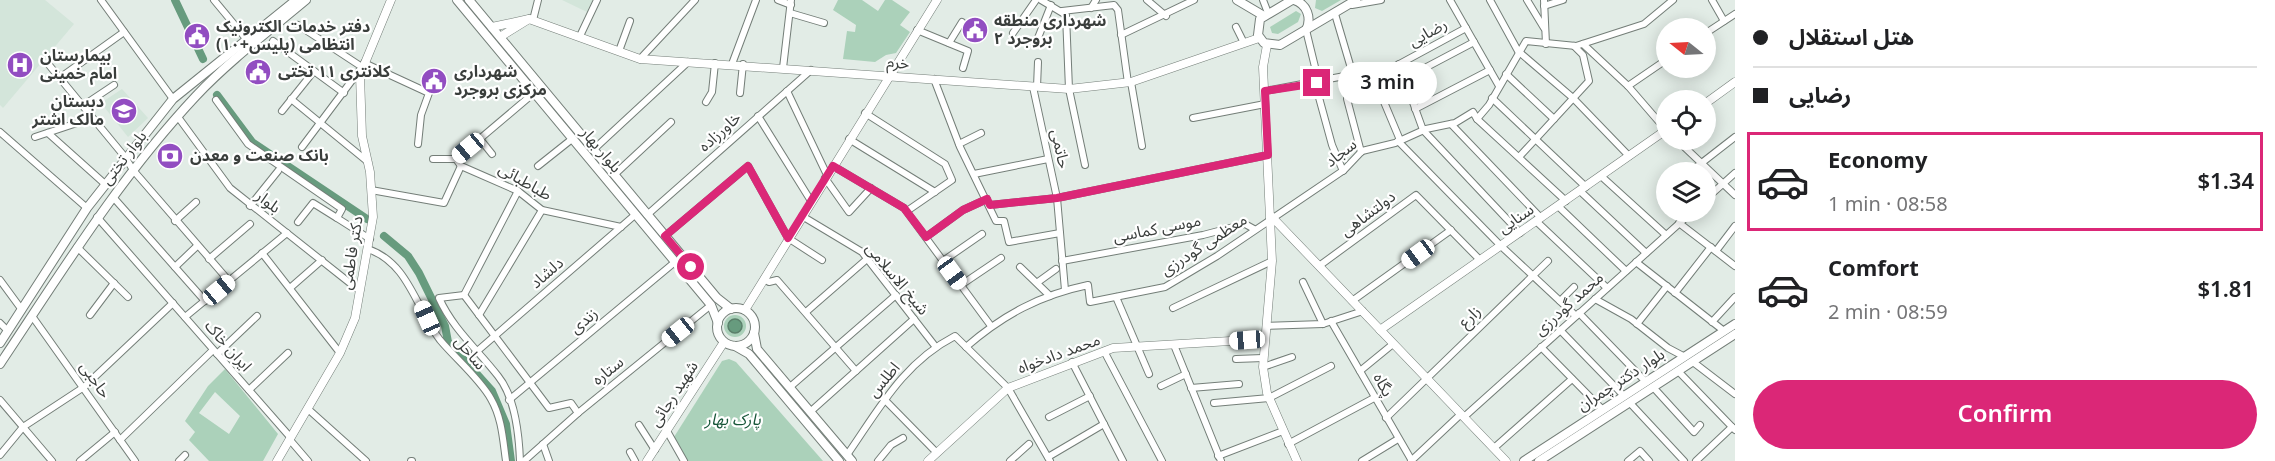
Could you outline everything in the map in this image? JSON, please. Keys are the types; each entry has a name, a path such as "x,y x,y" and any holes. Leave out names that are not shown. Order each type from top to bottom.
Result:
{"main road":[{"name":"بلوار تختی","path":"0,343 87,208 173,99 248,41 296,0"},
{"name":"بلوار تختی","path":"0,364 97,217 132,170 211,82 306,0"},
{"name":"بلوار بهار","path":"457,0 711,305 718,322"},
{"name":"بلوار بهار","path":"469,0 717,298 731,309"},
{"path":"1237,0 1266,15"},
{"path":"1306,30 1309,22 1306,11 1301,3 1293,0 1266,15 1258,24 1259,38 1267,45 1280,45 1356,2"},
{"path":"1307,0 1315,16 1326,19"},
{"path":"839,461 749,354 724,342 718,333 718,322 723,314 731,309 745,310 754,322 757,349 850,458"},
{"name":"بلوار دکتر چمران","path":"1539,461 1627,399 1689,359 1732,335 1735,324"},
{"path":"8,332 16,340"},
{"path":"735,346 746,342 754,333"},
{"name":"بلوار دکتر چمران","path":"1650,384 1678,371 1689,359"},
{"name":"بلوار دکتر چمران","path":"1524,461 1602,410 1627,399"},
{"path":"825,444 832,438"}],"street":[{"path":"214,0 248,41"},
{"name":"دکتر فاطمی","path":"277,461 340,353 355,318 373,217 359,89 363,65 391,0"},
{"path":"500,37 531,19 538,0"},
{"path":"580,36 597,0"},
{"path":"640,59 695,0"},
{"path":"732,64 756,0"},
{"path":"778,0 791,3 783,68"},
{"path":"745,310 937,0"},
{"path":"1013,33 1036,0"},
{"path":"1041,0 1064,13 1114,5 1118,10 1142,146"},
{"path":"1091,8 1096,0"},
{"path":"1147,0 1166,16"},
{"path":"1121,35 1166,16 1194,0"},
{"path":"1263,0 1266,15"},
{"path":"1356,2 1381,0"},
{"path":"1450,0 1499,86"},
{"path":"1490,0 1518,51 1573,98 1629,156"},
{"path":"1527,0 1545,29"},
{"path":"1546,44 1544,3 1563,0"},
{"path":"1566,201 1477,119 1526,41 1574,46 1583,44 1644,24 1674,0"},
{"path":"1712,0 1724,21"},
{"path":"103,1 173,99"},
{"path":"1036,43 1051,5"},
{"path":"790,13 824,23"},
{"path":"1064,13 1070,89 1085,165"},
{"path":"1335,14 1353,75"},
{"path":"1716,26 1735,14"},
{"path":"492,27 531,19"},
{"name":"خرم","path":"531,19 640,59 743,64 1070,89 1130,83 1259,38"},
{"path":"619,51 630,21"},
{"path":"949,43 962,22"},
{"path":"298,25 363,65 429,93 421,115 418,144"},
{"path":"1236,27 1244,43"},
{"name":"رضایی","path":"1265,91 1315,84 1371,71 1381,74 1466,28"},
{"path":"917,30 968,51 963,68"},
{"path":"1306,30 1316,71"},
{"path":"61,77 124,32"},
{"path":"273,41 344,93"},
{"path":"1404,79 1474,42"},
{"path":"1583,44 1628,86 1656,118"},
{"path":"1267,45 1263,67 1272,217 1272,261 1263,362 1269,398 1297,461"},
{"path":"1519,157 1589,81 1583,55 1574,46"},
{"path":"593,150 688,62"},
{"name":"حاتمی","path":"1038,62 1035,87 1057,198 1065,290"},
{"path":"706,102 712,92 715,63"},
{"path":"740,93 743,64"},
{"path":"1399,64 1423,130 1520,233"},
{"path":"50,65 125,157 132,170 229,281"},
{"path":"302,147 363,65"},
{"path":"1628,86 1656,67"},
{"name":"خاورزاده","path":"647,215 811,70"},
{"path":"1415,109 1490,70"},
{"path":"282,111 314,71"},
{"path":"1371,71 1399,141 1501,246 1650,384 1694,432 1700,425"},
{"path":"1506,74 1554,119"},
{"path":"934,79 959,144 989,202 996,221 1004,221 1009,242 1060,233"},
{"path":"1716,96 1735,82"},
{"path":"1315,84 1332,145 1343,171"},
{"path":"84,105 114,85"},
{"path":"787,91 826,177 849,212 871,188"},
{"path":"433,159 456,159 534,93"},
{"path":"1492,98 1536,139 1646,253"},
{"path":"291,99 368,162"},
{"path":"1347,99 1361,152"},
{"path":"216,100 249,144 342,209 337,218"},
{"path":"1193,118 1265,104"},
{"name":"سجاد","path":"1272,217 1343,171 1361,152 1399,141 1423,130 1451,124 1473,112 1477,119"},
{"path":"865,113 945,164 952,180 907,211"},
{"path":"758,116 812,201"},
{"name":"بلوار","path":"178,117 216,172 250,206 360,291"},
{"path":"35,137 92,118"},
{"path":"614,175 671,122"},
{"path":"1451,124 1539,220 1607,288"},
{"path":"0,132 87,208"},
{"path":"48,133 105,184"},
{"path":"959,144 981,133"},
{"name":"سنایی","path":"1380,330 1656,137"},
{"path":"1688,150 1702,162 1735,137"},
{"path":"480,139 492,154"},
{"path":"538,166 572,139"},
{"path":"849,139 935,192"},
{"path":"926,237 963,210 989,202 1057,198 1268,155"},
{"path":"371,190 444,203 461,166 456,159"},
{"path":"974,174 1048,159"},
{"name":"طباطبائی","path":"461,166 518,191 542,210 621,226"},
{"path":"665,236 748,166 788,238 822,260"},
{"path":"833,166 907,211 991,326"},
{"path":"250,206 278,171"},
{"path":"1716,190 1735,173"},
{"path":"1601,176 1666,235"},
{"path":"1716,178 1735,195"},
{"path":"518,191 464,295 549,408 571,403 578,413"},
{"name":"دولتشاهی","path":"1319,266 1416,195 1480,261"},
{"path":"112,197 205,301"},
{"path":"175,221 196,202"},
{"path":"298,222 313,203 370,239"},
{"path":"1558,206 1626,271"},
{"path":"479,315 542,210"},
{"name":"دلشاد","path":"476,352 636,214"},
{"name":"شیخ الاسلامی","path":"802,216 862,252 935,346"},
{"name":"ایران خاک","path":"97,217 249,390 308,461"},
{"path":"1272,217 1506,461"},
{"name":"معظمی گودرزی","path":"966,347 991,326 1019,308 1065,290 1089,285 1090,302 1165,287 1217,256 1272,217"},
{"path":"1679,223 1735,266"},
{"name":"محمد گودرزی","path":"1412,461 1679,223"},
{"path":"209,259 250,224"},
{"name":"موسی کماسی","path":"1062,261 1203,235 1245,224 1254,229"},
{"path":"1675,292 1735,226"},
{"path":"1352,301 1450,230"},
{"path":"185,317 287,233"},
{"path":"943,261 982,234"},
{"path":"175,267 197,246"},
{"path":"77,247 128,297"},
{"name":"ساحل","path":"368,249 388,260 412,287 439,338 491,398 502,429 506,461"},
{"path":"262,253 340,353"},
{"path":"961,285 1001,258"},
{"path":"290,288 322,260"},
{"path":"806,312 867,260"},
{"path":"1173,308 1272,261"},
{"name":"زارع","path":"1386,418 1548,261"},
{"name":"زندی","path":"509,400 675,262"},
{"path":"1636,262 1732,335"},
{"path":"1020,267 1050,296"},
{"path":"1038,282 1056,269"},
{"path":"764,279 769,282 777,280 837,346 856,371"},
{"path":"0,280 22,310"},
{"path":"1303,282 1323,324"},
{"path":"90,315 114,283"},
{"path":"1637,324 1667,286"},
{"path":"1560,301 1574,287"},
{"name":"ساحل","path":"464,295 439,298 446,315 499,377 517,424 522,461"},
{"path":"790,387 896,295"},
{"path":"1116,297 1135,346 1149,374"},
{"path":"1712,321 1735,297"},
{"path":"1594,299 1637,324 1668,348 1689,359 1735,394"},
{"path":"0,455 23,427 84,387 173,303"},
{"name":"ستاره","path":"522,461 711,305"},
{"path":"1266,326 1323,324 1363,311"},
{"name":"حاجبی","path":"32,316 135,461"},
{"path":"120,440 257,316"},
{"path":"810,412 914,319"},
{"name":"پگاه","path":"1331,321 1412,461"},
{"path":"0,323 8,332"},
{"path":"1560,330 1684,461"},
{"name":"اطلس","path":"850,458 883,398 935,346 955,336 966,347"},
{"name":"محمد دادخواه","path":"932,458 1008,388 1072,362 1104,351 1135,346 1264,339"},
{"name":"شهید رجائی","path":"647,461 724,342"},
{"path":"1360,371 1393,344"},
{"path":"1174,345 1220,458 1283,431"},
{"path":"966,347 1008,388 1049,459 1104,424"},
{"path":"1541,347 1602,410"},
{"path":"1104,351 1162,461"},
{"path":"249,390 288,353"},
{"path":"1236,359 1263,362 1292,357"},
{"path":"1072,362 1121,460"},
{"path":"1214,403 1269,398 1331,366"},
{"path":"1678,371 1733,428 1696,461"},
{"path":"1161,386 1186,374"},
{"path":"1494,448 1572,379"},
{"path":"1191,388 1239,384"},
{"path":"1049,417 1090,396"},
{"path":"883,398 932,458"},
{"path":"1288,444 1374,398"},
{"path":"0,400 52,461"},
{"path":"308,410 366,461"},
{"path":"639,425 654,450"},
{"path":"667,431 684,461"},
{"path":"80,461 115,432"},
{"path":"878,461 891,445 903,438"},
{"path":"1362,461 1398,439"},
{"path":"543,444 549,461"},
{"path":"1010,461 1029,444"},
{"path":"1628,461 1640,451 1649,461"},
{"path":"630,452 635,461"},
{"path":"179,461 185,455"}],"shaded area":[{"name":"بیمارستان امام خمینی","path":"0,0 45,0 74,24 3,108 0,105"},
{"path":"562,0 593,0 587,12"},
{"name":"دبستان مالک اشتر","path":"122,89 148,118 128,137 101,103"},
{"path":"732,319 738,319 742,326 738,333 732,333 728,329 728,323"}],"green space":[{"path":"838,0 862,0 878,11 885,0 892,0 910,12 900,25 910,32 896,53 886,55 875,62 843,59 847,31 855,32 856,25 833,10"},
{"path":"1316,0 1341,0 1322,11 1315,8"},
{"path":"1296,11 1301,14 1298,22 1278,34 1272,33 1270,27"},
{"path":"735,315 743,318 746,326 743,334 735,337 727,334 724,326 727,318"},
{"name":"پارک بهار","path":"729,359 736,362 823,461 688,461 674,437 722,361"},
{"path":"225,369 278,434 263,461 209,461 189,440 195,432 185,421 208,386","holes":["215,392 240,416 229,434 199,413"]}],"waterway":[{"path":"175,0 203,59"},
{"path":"217,95 252,142 367,219"},
{"path":"384,236 408,256 445,326 448,342 492,391 506,424 511,461"}],"place":[{"name":"شهرداری منطقه ۲ بروجرد","path":"975,30"},
{"name":"دفتر خدمات الکترونیک انتظامی (پلیس+۱۰)","path":"197,36"},
{"name":"بیمارستان امام خمینی","path":"20,65"},
{"name":"کلانتری ۱۱ تختی","path":"258,72"},
{"name":"شهرداری مرکزی بروجرد","path":"434,81"},
{"name":"دبستان مالک اشتر","path":"124,111"},
{"name":"بانک صنعت و معدن","path":"170,156"}],"route":[{"path":"691,267 665,236 748,166 788,238 833,166 904,208 926,237 963,210 987,199 990,205 1057,198 1268,155 1265,91 1317,83"}]}
